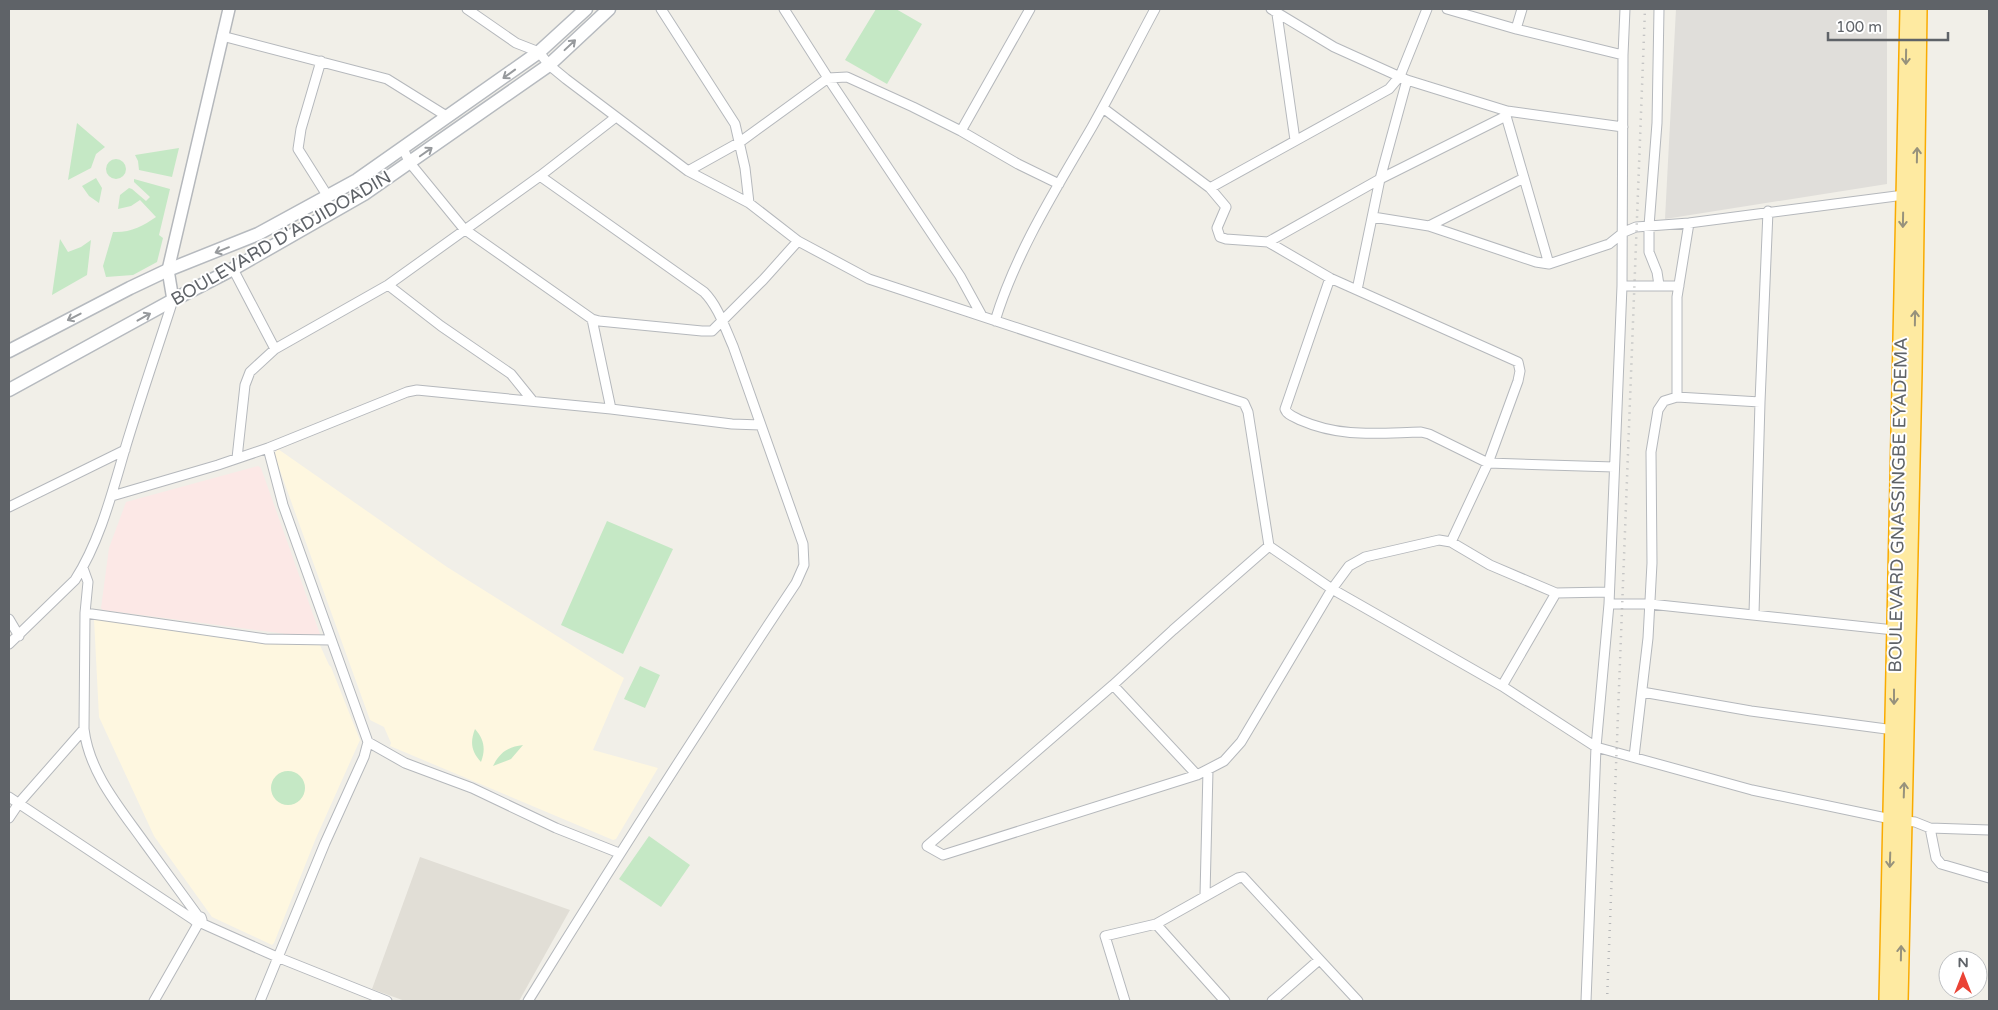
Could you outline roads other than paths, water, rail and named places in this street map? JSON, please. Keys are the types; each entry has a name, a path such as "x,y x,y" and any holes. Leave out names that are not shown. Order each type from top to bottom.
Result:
{"highway":[{"name":"BOULEVARD GNASSINGBE EYADEMA","path":"1900,1001 1894,730 1894,630 1908,9"},
{"name":"BOULEVARD GNASSINGBE EYADEMA","path":"1887,1001 1897,820 1914,362 1919,9"}],"main road":[{"name":"BOULEVARD D'ADJIDOADIN","path":"9,351 168,270 258,234 357,180 539,52 586,9"},
{"name":"BOULEVARD D'ADJIDOADIN","path":"9,390 233,269 364,194 549,65 609,9"}],"street":[{"path":"9,644 75,580 82,568 112,496 173,300 168,270 229,9"},
{"path":"467,9 516,43 539,52 549,65 616,118 688,170 749,203 798,242 869,279 1244,403 1248,412 1269,546 1332,589 1502,686 1596,747 1752,790 1897,820 1915,822 1930,828 1989,830"},
{"path":"661,9 735,124 740,142 749,203"},
{"path":"784,9 960,276 982,316"},
{"path":"961,131 1030,9"},
{"path":"994,321 1002,296 1026,245 1103,108 1154,9"},
{"path":"1356,290 1403,78 1427,9"},
{"path":"1447,9 1516,30 1623,55"},
{"path":"1516,30 1522,9"},
{"path":"1586,1001 1596,747 1609,604 1622,286 1623,55 1625,9"},
{"path":"1659,9 1657,123 1649,226 1649,252 1657,272 1659,285"},
{"path":"1274,11 1334,47 1403,78 1506,113 1623,127"},
{"path":"1274,11 1295,140"},
{"path":"222,36 387,80 448,117"},
{"path":"320,61 301,128 298,149 327,195"},
{"path":"688,170 740,142 828,78 852,78 961,131 1018,164 1059,184"},
{"path":"1210,188 1389,89 1403,78"},
{"path":"1103,108 1210,188 1226,207 1217,228 1220,237 1268,242 1330,278 1518,362 1520,371 1518,381 1488,462 1451,542"},
{"path":"1506,113 1549,264"},
{"path":"1268,242 1380,179 1506,113"},
{"path":"237,458 246,378 275,349 388,285 540,176 616,118"},
{"path":"403,149 410,162 464,229 592,319 606,323 707,332 712,330 723,322 798,242"},
{"path":"528,1001 708,715 796,583 804,565 803,544 761,425 723,322 704,292 540,176"},
{"path":"1429,226 1524,178"},
{"path":"1373,217 1429,226 1536,262 1549,264 1612,243 1622,234 1633,228 1690,223 1768,211 1904,195"},
{"path":"1754,614 1768,211"},
{"path":"1677,397 1677,309 1690,223"},
{"path":"233,269 275,349"},
{"path":"1330,278 1286,412 1314,426 1360,435 1420,432 1429,434 1488,462 1614,467"},
{"path":"388,285 441,326 511,374 532,400"},
{"path":"1622,286 1679,286"},
{"path":"592,319 611,409"},
{"path":"112,496 218,465 268,448 407,392 426,390 532,400 732,424 761,425"},
{"path":"1634,757 1650,604 1652,452 1659,406 1664,401 1677,397 1760,402"},
{"path":"260,1001 325,843 355,779 368,742 283,505 268,448"},
{"path":"9,507 125,450"},
{"path":"1269,546 1172,630 1114,686 927,846 943,855 1197,775 1224,761 1241,742 1332,589 1349,566 1365,557 1427,541 1439,540 1451,542 1490,564 1556,593 1609,592"},
{"path":"82,568 88,582 85,613 84,729 86,747 99,775 118,806 198,921"},
{"path":"1502,686 1556,593"},
{"path":"1609,604 1650,604 1894,630"},
{"path":"85,613 276,640 331,640"},
{"path":"9,618 19,636"},
{"path":"1114,686 1197,775"},
{"path":"1642,692 1751,711 1894,730"},
{"path":"9,818 19,803 84,729"},
{"path":"368,742 405,763 472,788 556,828 619,854"},
{"path":"1205,895 1208,770"},
{"path":"9,797 198,921 277,957 387,1001"},
{"path":"1930,828 1936,858 1941,864 1989,878"},
{"path":"1125,1001 1105,936 1156,924 1238,878 1246,878 1358,1001"},
{"path":"154,1001 198,921"},
{"path":"1156,924 1225,1001"},
{"path":"1272,1001 1319,960"}],"railway":[{"path":"1607,1001 1645,9"}]}
